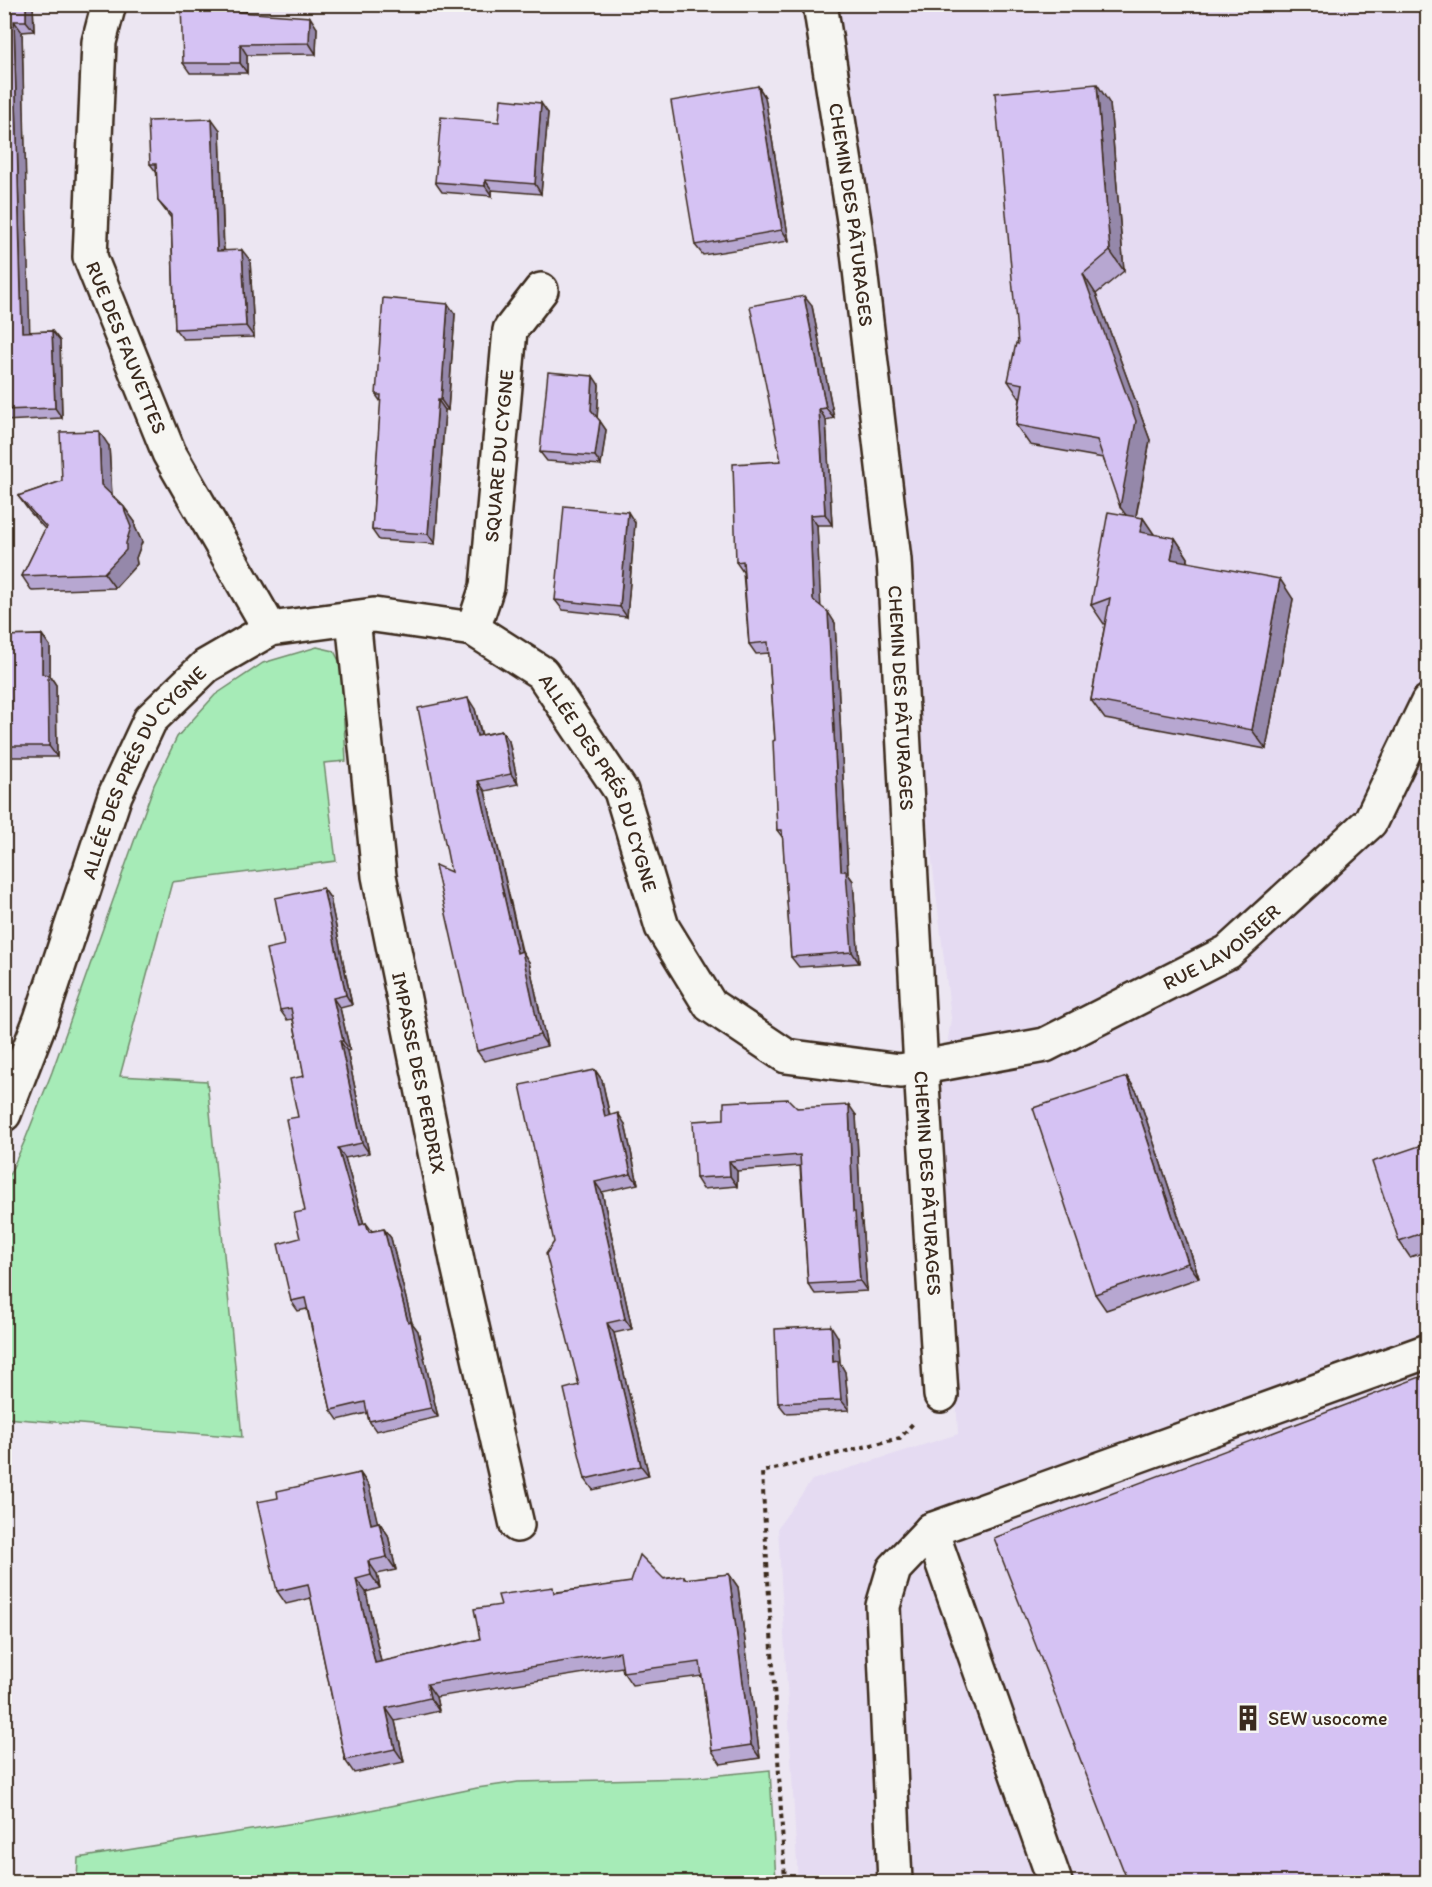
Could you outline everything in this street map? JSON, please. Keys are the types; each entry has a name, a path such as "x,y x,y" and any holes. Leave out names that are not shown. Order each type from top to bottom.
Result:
{"street":[{"name":"RUE DES FAUVETTES","path":"109,4 99,42 90,257 169,453 270,629"},
{"name":"CHEMIN DES PÂTURAGES","path":"820,4 855,227 894,560 941,1395"},
{"name":"SQUARE DU CYGNE","path":"472,629 487,587 510,330 541,290"},
{"name":"ALLÉE DES PRÉS DU CYGNE","path":"4,1114 41,1018 115,795 150,720 206,666 270,629 374,615 472,629 542,673 621,791 662,927 710,1005 786,1056 900,1071 921,1068"},
{"name":"IMPASSE DES PERDRIX","path":"353,618 379,876 458,1265 517,1525"},
{"name":"RUE LAVOISIER","path":"921,1068 1045,1045 1228,952 1370,822 1428,702"},
{"path":"895,1882 883,1606 894,1569 931,1530 1428,1351"},
{"path":"931,1530 1055,1882"}],"path":[{"path":"785,1882 762,1472 900,1438 941,1395"}],"shaded area":[{"path":"829,5 1427,5 1427,1882 798,1882 778,1527 812,1480 958,1434 940,1095 951,1018"}],"green space":[{"path":"317,647 334,651 341,665 346,761 324,763 336,861 172,882 120,1076 207,1081 242,1437 5,1418 5,1185 52,1072 154,785 177,737 215,695 263,663"},
{"path":"770,1770 776,1882 5,1882 5,1879 77,1881 78,1858 356,1813 477,1788 518,1782 689,1778"}],"building":[{"path":"4,4 26,4 26,21 14,21 22,332 52,331 55,408 4,410"},
{"path":"181,4 239,4 239,12 310,17 309,43 240,44 240,63 183,63"},
{"path":"1097,84 1110,251 1083,274 1136,421 1120,507 1097,440 1016,425 1023,384 1008,381 1016,343 1018,344 995,93"},
{"path":"758,86 782,230 695,245 671,101"},
{"path":"501,99 541,103 535,184 485,180 485,186 435,182 441,117 499,122"},
{"path":"212,119 217,251 242,250 246,326 175,329 171,215 158,201 156,164 150,164 148,121"},
{"path":"804,296 826,408 819,409 825,514 810,515 813,600 828,612 841,871 846,871 852,952 791,957 782,830 777,830 773,741 775,740 768,642 749,644 743,561 736,562 733,464 781,461 750,306"},
{"path":"383,298 448,304 428,534 372,530 381,395 376,395"},
{"path":"548,372 593,376 591,410 600,421 595,456 540,452"},
{"path":"99,431 101,485 124,507 131,527 126,550 104,573 22,576 46,527 18,496 62,481 60,432"},
{"path":"564,506 628,512 620,607 555,600"},
{"path":"1108,512 1143,518 1140,532 1175,538 1171,559 1280,579 1252,730 1091,700 1110,598 1091,605"},
{"path":"42,635 42,674 48,675 49,746 4,746 4,636"},
{"path":"468,698 477,736 502,731 511,774 478,781 517,953 522,951 540,1035 477,1051 435,865 451,872 418,708"},
{"path":"323,888 346,995 333,998 362,1143 338,1148 360,1225 366,1223 369,1232 384,1229 408,1322 411,1321 431,1408 369,1421 365,1402 331,1410 305,1298 291,1301 278,1244 300,1238 294,1213 305,1211 286,1119 298,1117 290,1079 304,1076 291,1008 280,1010 266,949 284,945 275,898"},
{"path":"595,1070 605,1117 618,1113 631,1174 595,1182 625,1319 607,1323 641,1466 585,1479 564,1389 579,1385 546,1254 554,1242 520,1085"},
{"path":"1127,1077 1188,1263 1095,1294 1033,1108"},
{"path":"788,1099 797,1108 849,1105 853,1212 855,1212 860,1281 808,1284 800,1155 729,1161 730,1176 696,1178 693,1121 724,1119 724,1102"},
{"path":"1428,1143 1428,1231 1399,1241 1372,1162"},
{"path":"831,1326 833,1362 838,1361 841,1400 778,1403 775,1329"},
{"name":"SEW usocome","path":"1428,1374 1428,1882 1128,1882 994,1538"},
{"path":"360,1473 371,1524 379,1522 387,1557 368,1561 371,1575 356,1579 375,1663 480,1639 474,1609 501,1605 498,1595 553,1587 554,1593 631,1582 640,1555 664,1579 729,1574 751,1745 712,1751 700,1662 623,1672 620,1652 427,1684 430,1698 386,1708 395,1749 345,1760 308,1584 277,1591 257,1502 278,1498 277,1491"}],"place":[{"name":"SEW usocome","path":"1248,1718"}]}
